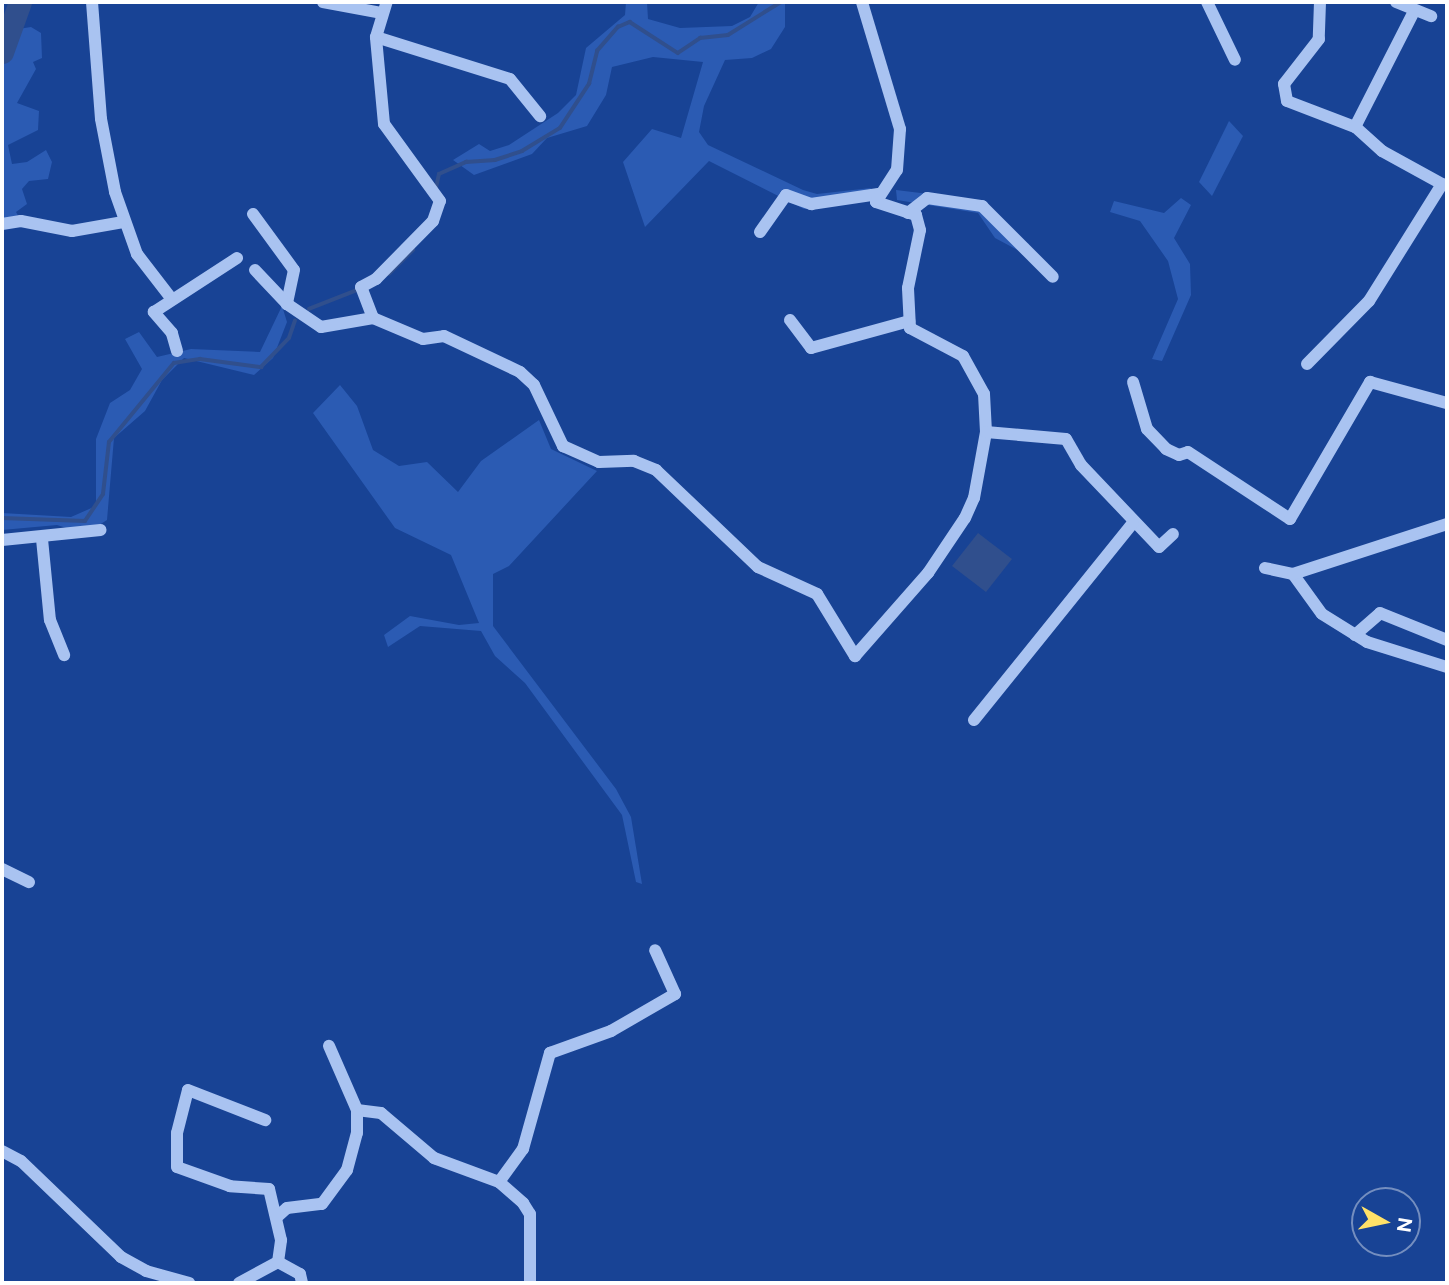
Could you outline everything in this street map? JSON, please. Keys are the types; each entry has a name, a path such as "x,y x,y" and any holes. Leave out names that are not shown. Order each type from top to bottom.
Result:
{"street":[{"path":"92,2 101,119 123,222 137,254 171,298"},
{"path":"323,2 384,7 376,37 384,124 440,201 433,221 376,279 361,287 373,318"},
{"path":"255,270 287,304 321,327 373,318 424,339 444,336 520,372 534,384 563,446 598,462 634,461 656,470 758,567 817,594 855,656 928,573 965,518 977,487 986,432 984,394 963,356 930,341 909,321 908,288 919,230 916,215 876,202 878,194 897,170 900,129 862,2"},
{"path":"1207,2 1235,60"},
{"path":"1307,365 1368,300 1445,185 1382,151 1354,127 1287,101 1284,84 1319,39 1320,2"},
{"path":"1396,2 1431,16"},
{"path":"1354,127 1414,11"},
{"path":"376,37 510,79 540,116"},
{"path":"760,232 786,195 811,204 878,194"},
{"path":"908,213 927,198 982,206 1053,277"},
{"path":"253,214 294,270 287,304"},
{"path":"2,224 21,221 72,232 123,222"},
{"path":"177,351 172,333 154,312 171,298 237,258"},
{"path":"790,320 811,348 909,321"},
{"path":"1133,382 1147,429 1166,449 1179,455 1188,452 1290,519 1370,382 1447,402"},
{"path":"986,432 1066,439 1081,465 1133,523 1159,547 1173,534"},
{"path":"974,720 1133,523"},
{"path":"1265,568 1293,575 1447,524"},
{"path":"2,540 42,539 100,530"},
{"path":"42,539 50,620 64,654"},
{"path":"1293,575 1322,614 1355,635 1447,667"},
{"path":"1355,635 1380,613 1447,640"},
{"path":"2,869 29,882"},
{"path":"499,1182 523,1149 550,1053 611,1031 675,994 655,950"},
{"path":"278,1216 287,1208 322,1204 347,1170 357,1133 357,1110 329,1045"},
{"path":"265,1120 188,1090 177,1133 177,1167 230,1186 269,1189 278,1216 278,1262"},
{"path":"357,1110 382,1113 434,1158 499,1182 530,1214 530,1283"},
{"path":"2,1151 21,1160 121,1257 146,1271 189,1283"},
{"path":"239,1283 278,1262"},
{"path":"278,1262 300,1274 302,1283"}],"shaded area":[{"path":"626,2 647,2 648,19 680,28 732,26 750,17 759,2 785,2 785,27 771,49 752,58 725,60 704,106 699,132 708,145 803,190 817,194 871,188 866,199 804,209 709,161 645,227 623,162 652,129 681,138 703,62 653,57 612,67 606,95 587,126 547,138 532,154 474,175 453,160 479,144 490,151 509,145 558,113 576,95 586,48 625,15"},
{"path":"31,27 41,33 42,58 33,62 36,69 17,103 39,111 38,130 8,145 12,164 27,162 46,150 52,162 48,179 29,181 22,189 27,204 16,212 20,219 2,221 3,54 12,30"},
{"path":"1229,121 1243,136 1212,196 1199,182"},
{"path":"896,190 986,201 997,225 1029,244 1027,255 995,238 978,213 897,200"},
{"path":"1181,198 1191,205 1174,238 1190,264 1191,295 1162,361 1152,359 1178,299 1168,261 1140,221 1110,212 1114,201 1164,213"},
{"path":"282,306 287,322 273,358 254,375 184,358 162,380 145,411 114,438 107,520 85,534 57,525 2,530 2,513 71,517 96,506 96,439 110,403 130,390 142,369 125,339 139,332 157,357 191,349 260,352"},
{"path":"340,385 357,406 373,450 399,466 427,462 458,492 481,461 539,420 551,449 597,471 509,566 493,574 493,626 616,789 631,817 642,884 636,882 622,815 525,683 495,656 481,631 420,626 388,647 384,635 410,616 459,625 479,623 451,555 395,528 313,413"},
{"path":"978,533 1012,559 986,592 952,566"}],"waterway":[{"path":"2,52 20,2"},
{"path":"436,188 439,174 466,162 495,160 522,151 560,128 589,84 597,51 618,27 630,22 678,53 700,38 728,35 781,2"},
{"path":"389,274 413,250"},
{"path":"309,309 360,289"},
{"path":"2,518 85,521 103,494 109,442 174,363 200,359 261,367 289,338 295,321"}]}
